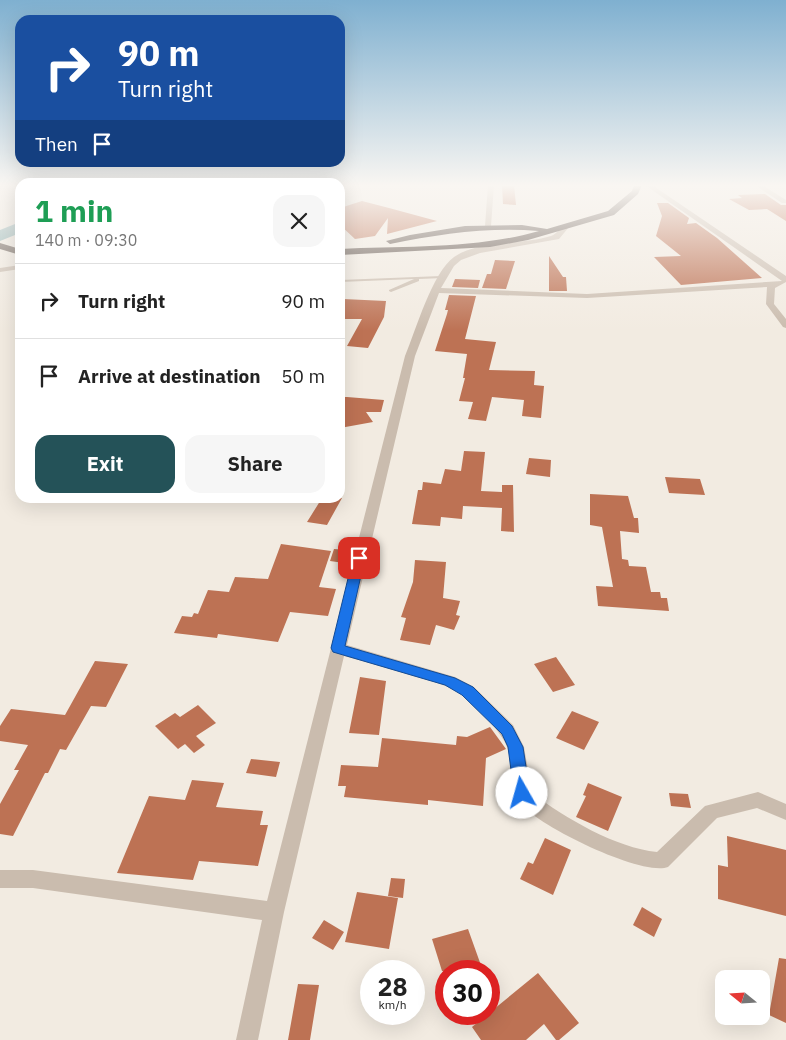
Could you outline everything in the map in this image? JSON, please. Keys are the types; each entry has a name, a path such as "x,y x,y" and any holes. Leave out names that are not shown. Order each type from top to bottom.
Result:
{"highway":[{"path":"345,252 429,234"},
{"path":"345,252 490,244 536,234"},
{"path":"0,246 15,250"}],"street":[{"path":"247,1040 274,912 407,366 439,283 449,264 463,256 545,240 560,234"},
{"path":"716,234 784,282"},
{"path":"0,270 15,268"},
{"path":"439,283 587,296 784,282"},
{"path":"784,282 771,287 770,304 786,325"},
{"path":"337,648 450,682 468,691 507,730 516,747 522,793 526,798 564,823 628,855 649,862 661,861 711,812 723,807 758,800 786,812"},
{"path":"0,879 33,879 274,912"}],"lane":[{"path":"345,281 423,278 439,283"},
{"path":"391,291 423,278"}],"building":[{"path":"349,234 377,234 375,236 355,239"},
{"path":"657,234 711,234 762,278 681,285 654,257 681,256 656,236"},
{"path":"549,256 563,277 566,277 567,291 549,291"},
{"path":"495,260 515,261 506,289 482,288 487,274 491,274"},
{"path":"455,279 480,280 478,288 452,287"},
{"path":"449,295 476,296 465,339 496,342 489,370 535,371 534,385 544,386 541,418 522,416 524,400 492,397 486,421 468,419 473,402 459,401 465,378 463,378 467,354 435,351 448,310 445,310"},
{"path":"345,299 386,301 384,317 368,348 347,346 362,319 345,319"},
{"path":"345,397 384,400 381,412 366,412 373,422 345,427"},
{"path":"464,451 485,452 481,491 502,492 502,485 513,485 514,532 501,531 502,508 463,506 462,519 441,517 440,526 412,524 418,490 422,490 423,482 441,484 445,469 461,471"},
{"path":"529,458 551,460 550,477 526,474"},
{"path":"665,477 700,479 705,495 669,493"},
{"path":"590,494 628,496 634,518 638,518 639,533 620,531 622,559 628,560 629,566 646,567 651,592 660,592 661,598 667,598 669,611 598,606 596,586 613,587 602,527 590,525"},
{"path":"319,503 339,503 327,525 307,522"},
{"path":"281,544 331,551 319,587 336,589 328,616 290,612 278,642 218,634 217,638 174,633 182,616 192,617 194,613 198,614 208,590 229,592 235,577 268,579"},
{"path":"334,549 347,550 344,563 330,561"},
{"path":"415,560 446,562 443,598 460,601 456,615 460,616 454,630 436,625 430,645 400,640 406,618 401,617 413,582"},
{"path":"556,657 575,685 553,692 534,664"},
{"path":"95,661 128,664 106,707 91,706 66,750 60,749 48,773 45,773 13,836 0,834 0,804 19,770 14,770 28,745 0,741 0,726 11,709 65,715"},
{"path":"360,677 386,681 379,735 349,733"},
{"path":"198,705 216,723 196,736 205,745 194,753 185,744 178,749 155,726 175,713 180,717"},
{"path":"572,711 599,722 584,750 556,738"},
{"path":"490,727 506,749 486,758 483,806 428,800 428,805 344,797 346,786 338,786 341,765 378,767 382,738 456,745 457,736 467,737"},
{"path":"251,759 280,762 276,777 246,773"},
{"path":"192,780 224,783 216,807 263,811 260,825 268,825 258,866 199,861 193,880 117,873 149,796 185,800"},
{"path":"588,783 622,797 608,831 576,817 586,796 583,795"},
{"path":"669,793 688,794 691,808 671,806"},
{"path":"727,836 786,850 786,916 718,899 718,865 728,867"},
{"path":"545,838 571,850 553,895 520,879 528,862 533,864"},
{"path":"391,878 405,879 403,898 388,896"},
{"path":"357,892 398,898 389,949 345,942"},
{"path":"642,907 662,919 654,937 633,925"},
{"path":"324,920 344,932 333,950 312,938"},
{"path":"468,929 479,960 439,960 432,939"},
{"path":"779,958 786,959 786,1023 770,1015"},
{"path":"538,973 579,1023 559,1040 556,1040 544,1024 526,1040 481,1040 472,1027 474,1025 500,1025 500,1004"},
{"path":"298,984 319,985 310,1040 288,1040"}],"waterway":[{"path":"0,236 5,234"}],"route":[{"path":"359,558 337,648 409,668 450,682 468,691 507,730 516,747 522,793"}]}
